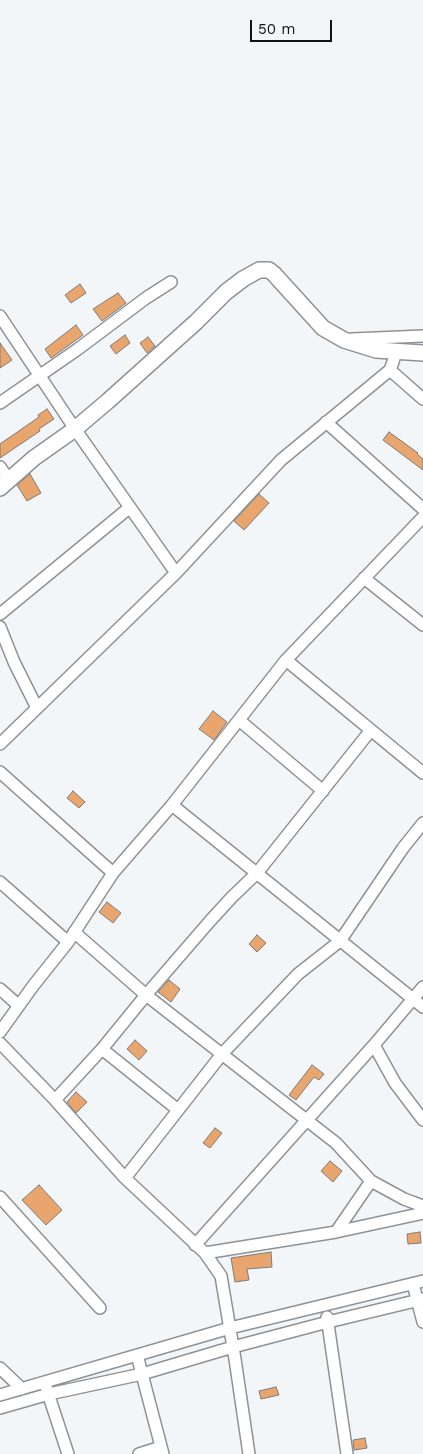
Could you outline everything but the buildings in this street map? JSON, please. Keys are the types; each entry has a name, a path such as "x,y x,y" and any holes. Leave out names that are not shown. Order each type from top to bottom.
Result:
{"street":[{"path":"0,467 5,484 34,458 75,429 136,377 226,292 259,270 269,270 274,274 323,328 344,340 376,350 423,352"},
{"path":"0,403 171,282"},
{"path":"0,316 129,508 176,573"},
{"path":"344,340 423,336"},
{"path":"0,744 176,573 281,460 390,370 396,351"},
{"path":"390,370 423,398"},
{"path":"326,422 423,509"},
{"path":"0,614 129,508"},
{"path":"0,1032 18,1005 71,937 112,873 172,805 286,660 423,517"},
{"path":"364,578 423,625"},
{"path":"0,628 14,662 37,708"},
{"path":"286,660 423,774"},
{"path":"238,720 322,791"},
{"path":"55,1100 102,1049 221,909 257,873 371,730"},
{"path":"0,772 112,873"},
{"path":"172,805 423,1007"},
{"path":"125,1178 222,1054 298,974 340,941 403,848 423,823"},
{"path":"0,882 336,1143 371,1181 404,1199 423,1206"},
{"path":"195,1245 374,1045 423,987"},
{"path":"0,989 18,1005"},
{"path":"0,1043 55,1100 125,1178 205,1253 221,1276 234,1347 249,1454"},
{"path":"374,1045 395,1083 423,1120"},
{"path":"102,1049 178,1110"},
{"path":"336,1232 371,1181"},
{"path":"0,1197 100,1308"},
{"path":"205,1253 336,1232 423,1214"},
{"path":"0,1408 47,1388 137,1355 230,1328 418,1283 423,1322"},
{"path":"0,1396 22,1389 47,1388 142,1374 234,1347 420,1300"},
{"path":"325,1305 347,1454"},
{"path":"137,1355 162,1451 139,1454"},
{"path":"0,1368 22,1389"},
{"path":"47,1388 68,1454"}]}
